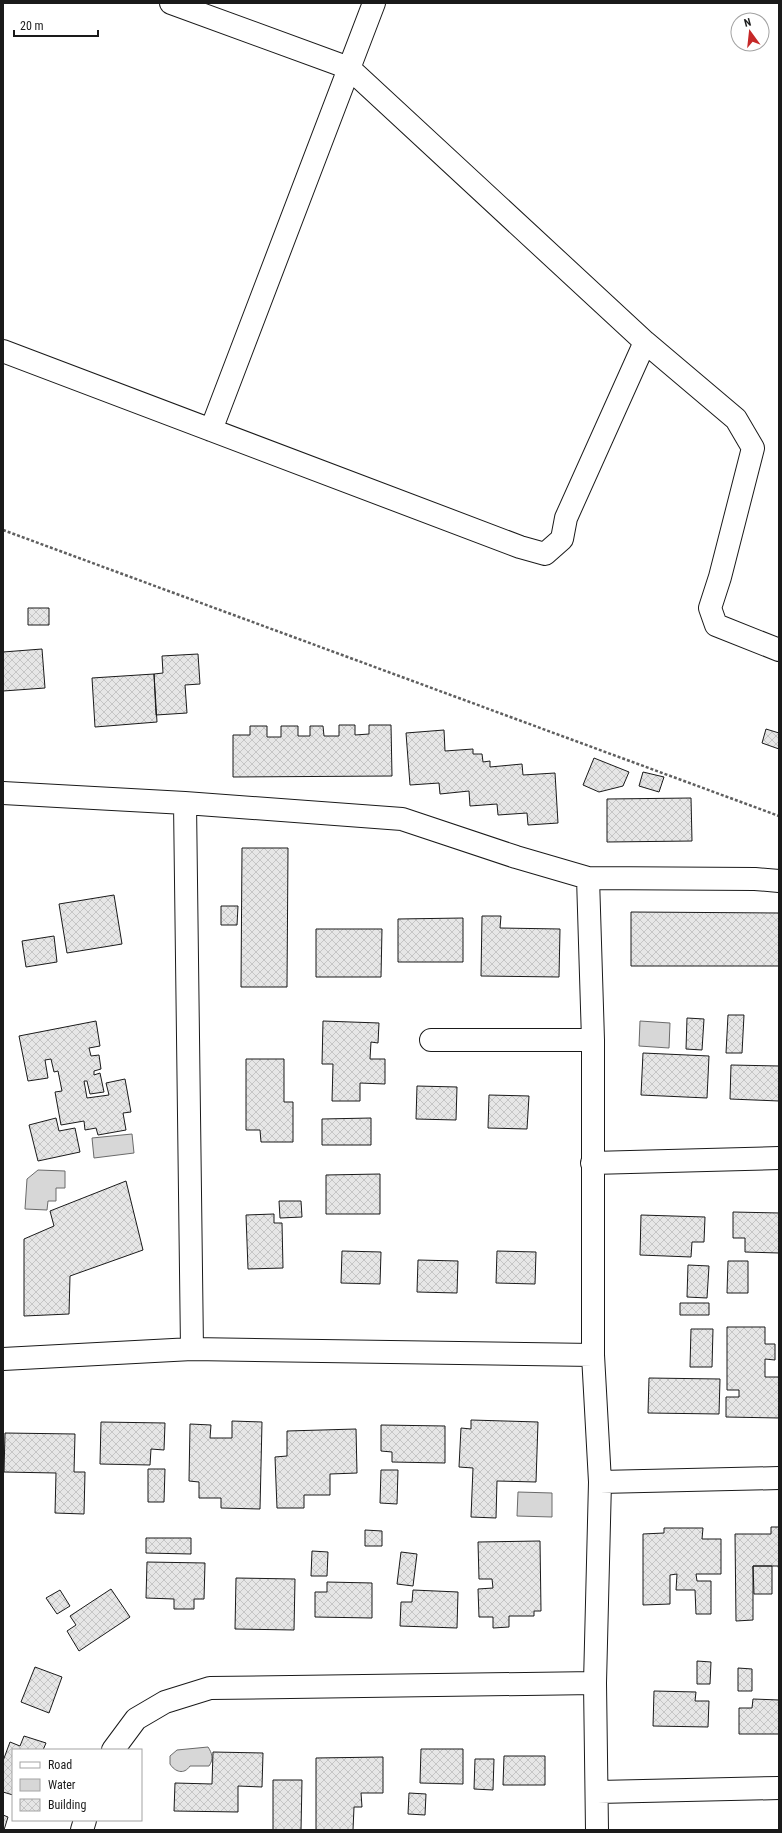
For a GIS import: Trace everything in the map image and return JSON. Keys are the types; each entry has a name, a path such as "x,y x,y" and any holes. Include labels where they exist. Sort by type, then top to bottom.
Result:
{"street":[{"path":"171,3 349,68 645,342 736,419 752,448 720,577 710,608 716,625 779,650"},
{"path":"211,430 374,3"},
{"path":"3,352 520,547 545,554 562,538 566,518 645,342"},
{"path":"3,793 185,803 402,819 516,857 588,878 754,879 779,881"},
{"path":"185,803 192,1349"},
{"path":"588,878 593,1040 593,1355 600,1482 595,1683 598,1792 597,1830"},
{"path":"431,1040 593,1040"},
{"path":"592,1163 779,1158"},
{"path":"3,1358 192,1349 593,1355"},
{"path":"600,1482 779,1478"},
{"path":"114,1749 136,1719 165,1702 210,1688 595,1683"},
{"path":"598,1792 779,1788"}],"path":[{"path":"3,530 779,816"}],"water":[{"path":"640,1021 670,1023 669,1048 639,1046"},
{"path":"132,1134 134,1153 94,1158 92,1138"},
{"path":"38,1170 65,1171 65,1188 56,1188 56,1201 48,1201 47,1210 25,1209 27,1179"},
{"path":"518,1492 552,1493 552,1517 517,1516"},
{"path":"208,1747 212,1756 212,1761 209,1766 190,1766 185,1771 177,1771 170,1764 170,1756 177,1750"}],"building":[{"path":"28,608 49,608 49,625 28,625"},
{"path":"42,649 45,688 3,691 3,652"},
{"path":"198,654 200,684 185,685 187,713 156,715 154,674 163,673 162,656"},
{"path":"154,674 157,722 95,727 92,678"},
{"path":"339,725 355,725 355,735 369,734 369,725 391,725 392,776 233,777 233,735 250,735 250,726 267,726 267,737 281,737 281,726 298,726 298,736 310,736 310,726 323,726 324,736 339,736"},
{"path":"766,729 779,733 779,749 762,743"},
{"path":"444,730 445,751 473,749 473,754 482,754 483,762 490,761 490,767 522,764 523,775 555,773 558,823 528,825 527,813 498,815 497,804 470,806 469,791 440,794 439,783 410,785 406,733"},
{"path":"594,758 629,772 623,786 599,792 583,785"},
{"path":"643,772 664,777 659,792 639,786"},
{"path":"691,798 692,841 607,842 607,799"},
{"path":"242,848 288,848 287,987 241,987"},
{"path":"114,895 122,944 67,953 59,904"},
{"path":"221,906 238,906 237,925 221,925"},
{"path":"631,912 779,913 779,966 631,966"},
{"path":"482,916 501,916 500,928 560,929 559,977 481,976"},
{"path":"463,918 463,962 398,962 398,919"},
{"path":"316,929 382,929 381,977 316,977"},
{"path":"54,936 57,962 26,967 22,941"},
{"path":"728,1015 744,1015 742,1053 726,1053"},
{"path":"687,1018 704,1019 702,1050 686,1049"},
{"path":"96,1021 100,1046 89,1048 91,1056 99,1055 101,1069 94,1071 94,1075 100,1073 104,1092 90,1094 87,1081 84,1081 87,1098 109,1095 106,1083 125,1079 131,1112 123,1113 126,1130 98,1135 96,1128 85,1130 84,1121 61,1125 55,1092 62,1091 58,1071 54,1072 51,1059 45,1060 48,1078 28,1081 19,1036"},
{"path":"323,1021 379,1023 378,1043 371,1042 370,1059 385,1059 385,1084 360,1083 360,1101 332,1101 333,1064 322,1064"},
{"path":"643,1053 709,1056 707,1098 641,1095"},
{"path":"246,1059 284,1059 284,1102 293,1102 293,1142 261,1142 260,1130 246,1130"},
{"path":"731,1065 779,1066 779,1101 730,1099"},
{"path":"417,1086 457,1087 456,1120 416,1119"},
{"path":"489,1095 529,1096 527,1129 488,1128"},
{"path":"56,1118 59,1131 75,1128 80,1152 38,1161 29,1125"},
{"path":"371,1118 371,1145 322,1145 322,1119"},
{"path":"380,1174 380,1214 326,1214 326,1175"},
{"path":"126,1181 143,1250 70,1276 69,1314 24,1316 24,1239 54,1226 50,1211"},
{"path":"279,1201 301,1201 302,1217 280,1218"},
{"path":"733,1212 779,1213 779,1253 745,1252 745,1238 733,1238"},
{"path":"274,1214 274,1223 282,1223 283,1268 248,1269 246,1215"},
{"path":"641,1215 705,1217 704,1242 692,1242 691,1257 640,1255"},
{"path":"342,1251 381,1252 380,1284 341,1283"},
{"path":"497,1251 536,1252 535,1284 496,1283"},
{"path":"418,1260 458,1261 457,1293 417,1292"},
{"path":"728,1261 748,1261 748,1293 727,1293"},
{"path":"688,1265 709,1266 707,1298 687,1297"},
{"path":"680,1303 709,1303 709,1315 680,1315"},
{"path":"727,1327 765,1327 765,1344 775,1344 775,1360 765,1359 765,1377 779,1377 779,1418 726,1417 726,1397 739,1397 739,1390 727,1390"},
{"path":"691,1329 713,1329 712,1367 690,1367"},
{"path":"649,1378 720,1379 719,1414 648,1413"},
{"path":"471,1420 538,1422 536,1482 497,1481 496,1518 471,1517 473,1468 459,1467 461,1428 471,1429"},
{"path":"232,1421 262,1422 260,1509 221,1508 221,1498 199,1498 199,1482 189,1481 190,1424 211,1425 210,1438 232,1438"},
{"path":"101,1422 165,1423 164,1450 151,1449 150,1465 100,1464"},
{"path":"381,1425 445,1426 445,1463 392,1462 392,1452 381,1451"},
{"path":"356,1429 357,1473 330,1474 330,1495 304,1495 304,1508 277,1508 275,1457 287,1456 287,1431"},
{"path":"5,1433 75,1434 74,1472 85,1472 84,1514 55,1513 56,1473 4,1472"},
{"path":"148,1469 165,1469 164,1502 148,1502"},
{"path":"381,1470 398,1470 397,1504 380,1503"},
{"path":"771,1527 779,1527 779,1570 778,1566 753,1566 753,1620 736,1621 735,1534 771,1534"},
{"path":"664,1528 703,1528 702,1539 721,1539 721,1574 696,1574 697,1581 711,1581 711,1614 696,1614 695,1590 676,1590 677,1574 670,1575 670,1604 643,1605 643,1534 664,1533"},
{"path":"365,1530 382,1531 382,1546 365,1546"},
{"path":"146,1538 191,1538 191,1554 146,1553"},
{"path":"540,1541 541,1611 534,1611 534,1616 509,1616 509,1627 493,1628 493,1617 479,1617 478,1589 493,1588 492,1579 479,1579 478,1542"},
{"path":"312,1551 328,1552 327,1576 311,1576"},
{"path":"401,1552 417,1554 413,1586 397,1584"},
{"path":"147,1562 205,1563 204,1599 194,1599 194,1609 174,1609 174,1599 146,1598"},
{"path":"753,1566 772,1566 772,1594 754,1594"},
{"path":"236,1578 295,1579 294,1630 235,1629"},
{"path":"327,1582 372,1583 372,1618 315,1617 315,1592 327,1592"},
{"path":"111,1589 130,1617 79,1651 67,1631 76,1625 70,1616"},
{"path":"60,1590 70,1606 57,1614 46,1598"},
{"path":"413,1590 458,1592 457,1628 400,1626 401,1602 412,1602"},
{"path":"697,1661 711,1662 710,1684 697,1684"},
{"path":"35,1667 62,1677 49,1713 21,1702"},
{"path":"738,1668 752,1669 752,1691 738,1691"},
{"path":"654,1691 696,1692 695,1701 709,1701 708,1727 653,1726"},
{"path":"753,1699 779,1700 779,1734 739,1734 739,1708 752,1708"},
{"path":"24,1736 46,1743 43,1749 12,1749 12,1795 3,1792 3,1761 10,1742 20,1746"},
{"path":"421,1749 463,1749 463,1784 420,1783"},
{"path":"213,1752 263,1753 262,1787 238,1786 238,1812 174,1811 175,1783 212,1784"},
{"path":"504,1756 545,1756 545,1785 503,1785"},
{"path":"383,1757 383,1793 361,1793 362,1807 354,1807 353,1830 316,1830 316,1758"},
{"path":"475,1759 494,1759 493,1790 474,1789"},
{"path":"273,1780 302,1780 301,1830 273,1830"},
{"path":"409,1793 426,1794 425,1815 408,1814"},
{"path":"3,1815 8,1817 4,1830 3,1830"}]}
